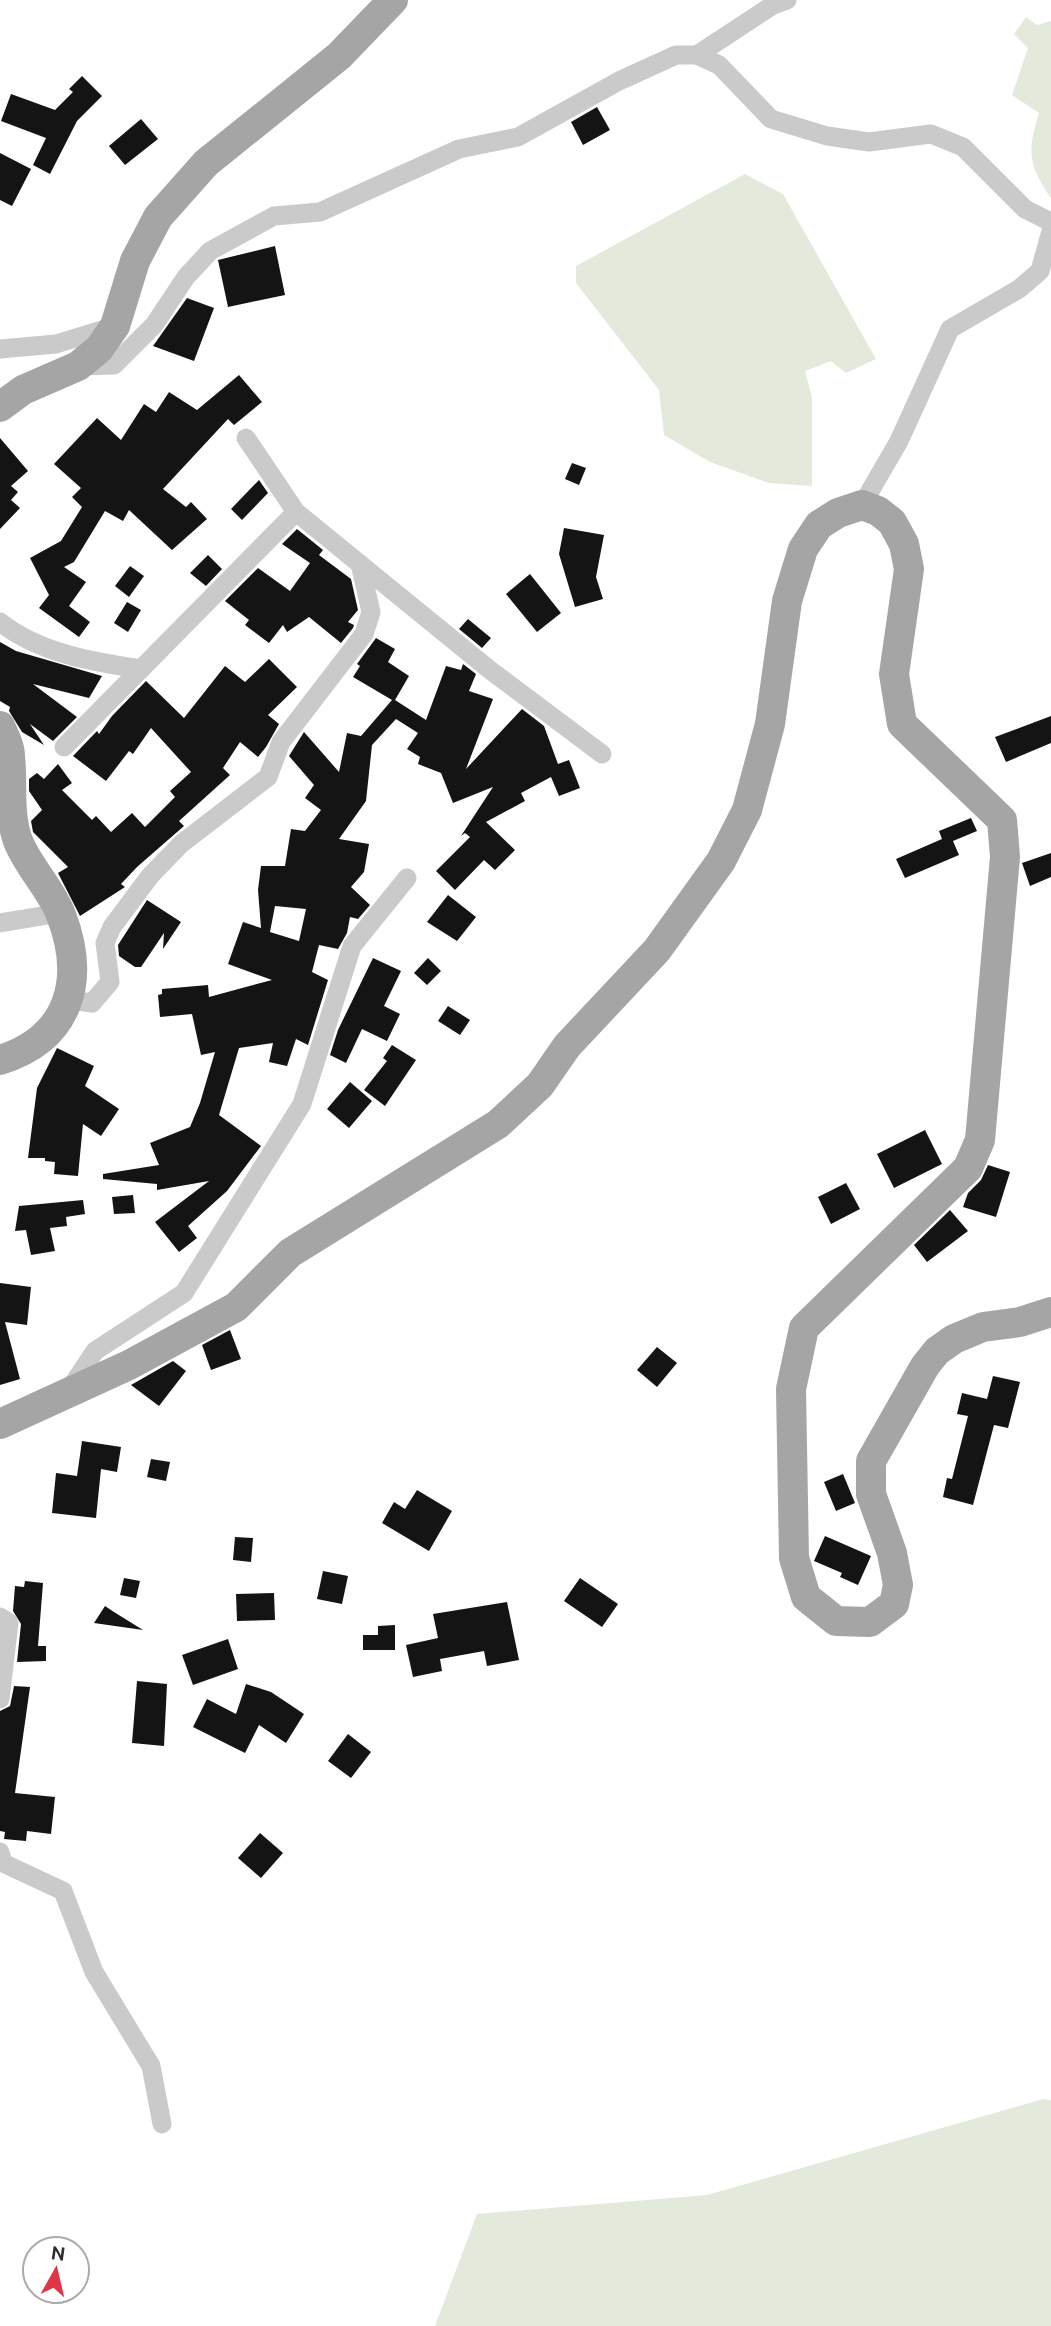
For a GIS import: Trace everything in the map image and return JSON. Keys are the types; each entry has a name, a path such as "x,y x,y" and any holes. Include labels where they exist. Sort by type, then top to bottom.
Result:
{"main road":[{"path":"0,407 23,390 78,366 99,349 115,326 135,261 158,217 206,163 339,56 393,0"},
{"path":"0,1424 129,1365 236,1307 290,1253 498,1124 540,1085 567,1046 657,950 720,862 747,810 770,724 787,601 803,549 819,525 838,513 862,505 878,511 892,522 904,544 909,569 894,674 902,724 1002,820 1005,857 980,1140 968,1168 804,1328 796,1355 790,1389 794,1558 806,1597 836,1621 870,1622 894,1604 898,1586 892,1553 871,1494 871,1461 925,1366 937,1351 954,1339 983,1327 1020,1322 1051,1312"},
{"path":"0,726 10,753 10,800 17,839 60,913 73,960 70,1000 52,1031 15,1056 0,1060"}],"street":[{"path":"697,55 773,5 787,0"},
{"path":"78,366 114,365 154,325 186,277 210,251 274,216 320,212 459,149 518,136 620,81 676,55 697,55 719,65 771,119 827,136 869,142 931,134 963,147 1026,209 1051,222"},
{"path":"862,505 899,441 950,329 1019,289 1040,271 1051,231"},
{"path":"0,349 56,344 115,326"},
{"path":"246,438 296,512 490,670 602,754"},
{"path":"64,747 296,512"},
{"path":"70,1000 92,1003 110,982 104,943 112,926 150,876 181,844 268,777 281,742 364,634 371,612 360,564"},
{"path":"0,622 18,636 90,661 141,669"},
{"path":"66,1393 95,1351 184,1293 302,1104 352,946 407,878"},
{"path":"0,923 60,913"},
{"path":"0,1617 9,1623 0,1699"},
{"path":"0,1852 4,1863 63,1891 94,1972 151,2066 162,2124"}],"green space":[{"path":"1026,17 1037,25 1051,21 1051,198 1038,176 1032,158 1031,148 1039,113 1012,95 1028,48 1014,34"},
{"path":"745,174 783,194 876,359 846,373 831,361 805,371 812,397 812,486 769,483 710,462 664,435 659,390 576,283 576,266"},
{"path":"1043,2099 1051,2100 1051,2326 435,2326 477,2214 707,2195"}],"building":[{"path":"82,76 102,96 77,121 50,174 33,165 46,138 1,121 11,94 55,110 73,92 69,89"},
{"path":"597,107 610,130 583,145 571,122"},
{"path":"141,119 158,139 125,165 109,146"},
{"path":"0,153 31,169 12,206 0,200"},
{"path":"275,246 285,295 228,307 218,260"},
{"path":"187,298 214,308 194,361 153,346"},
{"path":"239,375 262,402 234,425 228,419 163,489 186,507 191,502 207,519 172,550 129,510 123,521 105,511 74,562 64,567 86,582 69,606 90,622 79,637 39,608 49,595 30,558 61,541 82,507 72,497 81,488 54,464 97,418 121,440 144,404 156,412 169,392 197,410"},
{"path":"0,438 28,471 11,486 18,492 11,500 20,508 0,529"},
{"path":"572,463 586,468 579,485 565,479"},
{"path":"259,480 268,493 242,520 231,509"},
{"path":"564,528 604,535 596,577 603,599 575,607 559,554"},
{"path":"297,529 323,550 319,555 351,579 358,610 348,622 354,625 353,628 341,643 309,617 287,632 283,625 269,643 245,625 249,620 225,601 258,568 290,591 310,563 282,544"},
{"path":"208,555 222,569 206,586 190,573"},
{"path":"130,566 144,576 129,597 115,586"},
{"path":"530,574 561,613 537,632 506,594"},
{"path":"127,602 141,610 128,632 114,623"},
{"path":"468,619 491,638 482,648 459,629"},
{"path":"376,638 395,649 388,662 409,676 395,700 426,720 446,666 461,670 463,664 476,674 469,691 493,699 466,769 522,709 544,726 558,764 569,760 580,788 559,796 551,777 521,793 525,801 486,822 515,850 495,870 484,860 455,890 436,871 470,837 465,833 461,836 493,787 453,803 441,773 418,764 420,757 407,749 418,733 396,719 372,745 366,801 339,839 369,844 364,872 351,887 370,905 358,919 350,917 347,933 338,949 319,945 312,972 328,980 308,1045 296,1039 287,1066 269,1062 273,1043 239,1048 219,1115 261,1146 227,1191 188,1226 197,1238 179,1252 155,1222 209,1181 157,1190 157,1184 103,1179 103,1174 159,1165 150,1143 190,1127 200,1103 215,1052 201,1055 192,1014 160,1017 158,995 162,994 162,989 208,985 209,997 272,980 228,964 243,922 261,928 258,890 261,866 285,866 291,829 305,831 321,810 305,798 314,785 289,756 304,732 339,772 347,733 361,736 392,700 353,677 360,666 357,664","holes":["275,906 306,909 299,941 270,932"]},
{"path":"0,642 16,651 102,676 89,698 33,684 77,717 53,741 30,724 44,745 22,732 9,711 10,707 0,701"},
{"path":"269,659 297,687 268,715 279,724 266,747 258,757 240,742 223,768 230,775 179,821 184,826 137,867 121,884 125,887 80,916 58,873 68,867 33,832 31,821 42,810 29,791 29,779 37,773 44,779 58,764 72,783 62,790 92,820 96,816 111,832 132,813 145,827 175,797 170,791 191,772 151,728 133,754 129,751 106,781 73,756 97,731 99,734 112,716 146,681 184,718 225,666 245,682"},
{"path":"1051,716 1051,743 1006,762 995,737"},
{"path":"971,818 977,831 953,841 959,855 905,878 896,859 942,839 939,831"},
{"path":"1051,853 1051,877 1030,886 1022,863"},
{"path":"448,895 476,917 457,941 427,922"},
{"path":"147,900 181,922 163,949 164,933 141,967 135,967 119,956 118,945"},
{"path":"373,958 401,971 384,1006 400,1014 387,1041 362,1029 346,1063 330,1055 338,1030"},
{"path":"428,958 441,971 427,985 414,973"},
{"path":"448,1006 470,1020 460,1035 438,1021"},
{"path":"392,1045 416,1060 385,1106 364,1090 387,1061 383,1058"},
{"path":"57,1048 94,1066 85,1086 119,1109 101,1136 83,1124 78,1176 54,1174 55,1162 45,1161 45,1158 28,1158 37,1088"},
{"path":"350,1082 372,1101 349,1128 327,1109"},
{"path":"925,1130 942,1164 894,1188 877,1154"},
{"path":"988,1165 1010,1172 996,1217 963,1207 968,1193 981,1180"},
{"path":"846,1183 860,1209 831,1224 818,1197"},
{"path":"133,1195 135,1213 114,1214 112,1197"},
{"path":"83,1200 85,1214 66,1217 67,1226 50,1228 55,1251 31,1255 26,1230 15,1231 19,1206"},
{"path":"950,1210 968,1231 927,1262 914,1245"},
{"path":"0,1283 31,1287 27,1325 5,1322 20,1379 0,1385"},
{"path":"230,1330 241,1359 211,1370 202,1345"},
{"path":"657,1347 677,1363 657,1387 637,1370"},
{"path":"173,1361 186,1371 159,1406 131,1385"},
{"path":"993,1376 1020,1382 1008,1428 994,1425 973,1505 943,1497 947,1478 952,1479 968,1416 957,1414 962,1393 987,1399"},
{"path":"82,1441 121,1447 117,1472 101,1469 96,1518 52,1513 56,1473 77,1476"},
{"path":"151,1459 170,1462 166,1481 147,1477"},
{"path":"843,1474 855,1503 836,1511 824,1482"},
{"path":"417,1490 452,1511 429,1551 382,1523 394,1502 405,1509"},
{"path":"825,1536 871,1556 858,1585 840,1577 842,1573 814,1561"},
{"path":"235,1537 253,1538 251,1562 233,1560"},
{"path":"323,1571 348,1576 342,1604 317,1599"},
{"path":"124,1578 140,1581 136,1598 120,1595"},
{"path":"580,1578 618,1604 602,1627 564,1601"},
{"path":"25,1581 43,1583 38,1646 46,1646 46,1661 17,1662 21,1624 13,1611 15,1586 24,1587"},
{"path":"274,1593 275,1620 237,1621 236,1594"},
{"path":"507,1602 519,1660 487,1666 484,1651 440,1659 442,1671 413,1677 406,1645 438,1638 433,1614"},
{"path":"105,1606 114,1612 143,1630 94,1623"},
{"path":"395,1625 395,1650 363,1650 363,1635 378,1635 378,1626"},
{"path":"228,1639 238,1669 193,1685 182,1655"},
{"path":"137,1681 167,1684 164,1746 132,1743"},
{"path":"246,1684 271,1692 304,1714 286,1743 259,1725 245,1753 193,1727 207,1699 236,1714"},
{"path":"14,1686 30,1687 15,1793 55,1797 51,1834 27,1831 26,1841 4,1839 5,1832 0,1831 0,1711 10,1706"},
{"path":"348,1734 371,1752 351,1778 328,1761"},
{"path":"260,1833 283,1853 261,1878 238,1858"}]}
